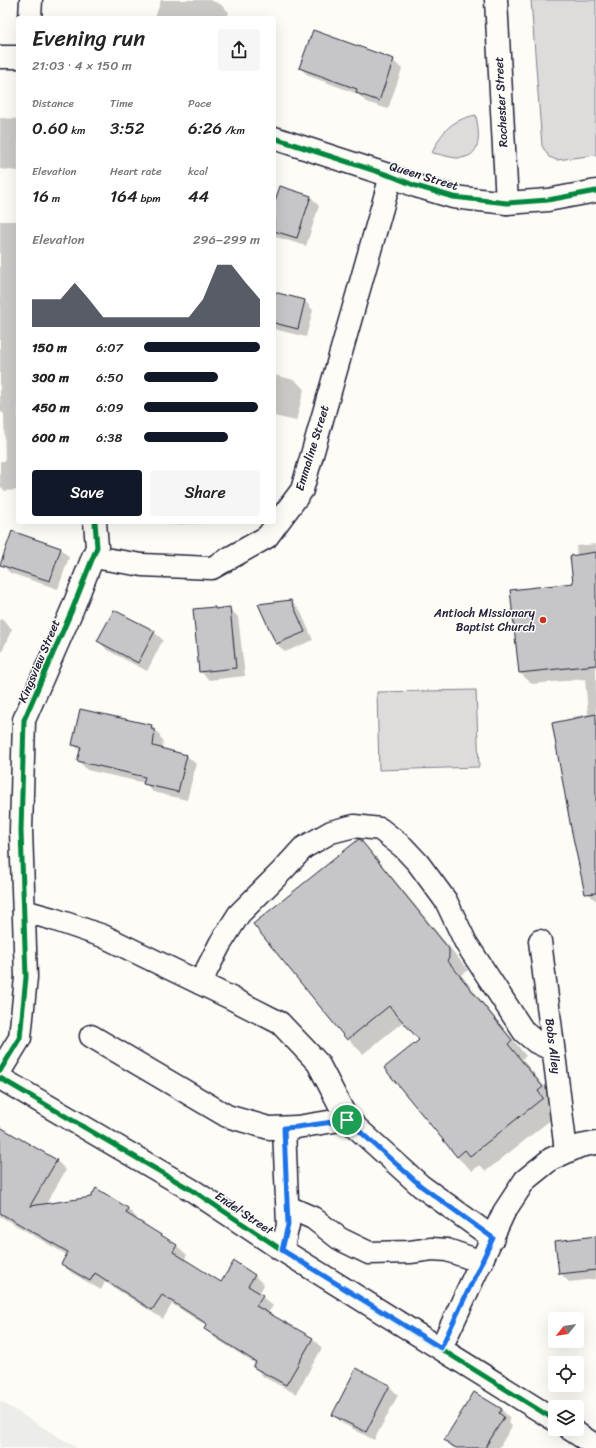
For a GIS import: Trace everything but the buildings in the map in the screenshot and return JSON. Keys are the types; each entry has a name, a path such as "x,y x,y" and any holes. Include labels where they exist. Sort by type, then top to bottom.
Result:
{"street":[{"path":"30,16 31,0"},
{"name":"Rochester Street","path":"496,0 508,203"},
{"path":"0,57 16,57"},
{"name":"Queen Street","path":"276,139 453,197 508,203 548,200 596,191"},
{"name":"Emmaline Street","path":"93,557 142,565 212,568 267,537 302,490 391,176"},
{"name":"Kingsview Street","path":"0,1071 20,1038 26,977 21,831 24,720 72,610 97,548 95,524"},
{"path":"200,983 220,944 239,914 282,872 303,848 331,832 354,826 380,829 403,847 418,862 446,901 466,944 524,1032 536,1042 553,1050"},
{"path":"24,911 53,919 102,936 280,1023 318,1063 347,1120 421,1186 493,1238"},
{"name":"Bobs Alley","path":"540,941 566,1151"},
{"path":"91,1036 227,1116 269,1128 297,1127 347,1120"},
{"name":"Endel Street","path":"0,1078 195,1192 282,1250 548,1416"},
{"path":"282,1250 288,1225 284,1128"},
{"path":"441,1348 504,1212 525,1180 550,1159 580,1146 596,1143"},
{"path":"288,1207 312,1218 340,1239 368,1253 447,1250 482,1262"},
{"path":"581,1436 596,1446"}],"shaded area":[{"path":"531,0 596,0 596,155 557,160 549,157 542,146"},
{"path":"476,115 478,144 471,154 465,157 456,158 432,153 440,138 448,128 460,120"},
{"path":"476,690 479,767 379,770 377,692"},
{"path":"0,1401 77,1448 0,1448"}],"cycle path":[{"path":"276,139 453,197 507,203 548,200 596,191"},
{"path":"0,1071 20,1038 26,977 21,831 24,720 72,610 97,547 95,524"},
{"path":"0,1078 195,1192 282,1250 548,1416"}],"place":[{"name":"Antioch Missionary Baptist Church","path":"543,620"}],"route":[{"path":"347,1120 421,1186 493,1238 441,1348 282,1250 288,1225 284,1128 347,1120"}]}
